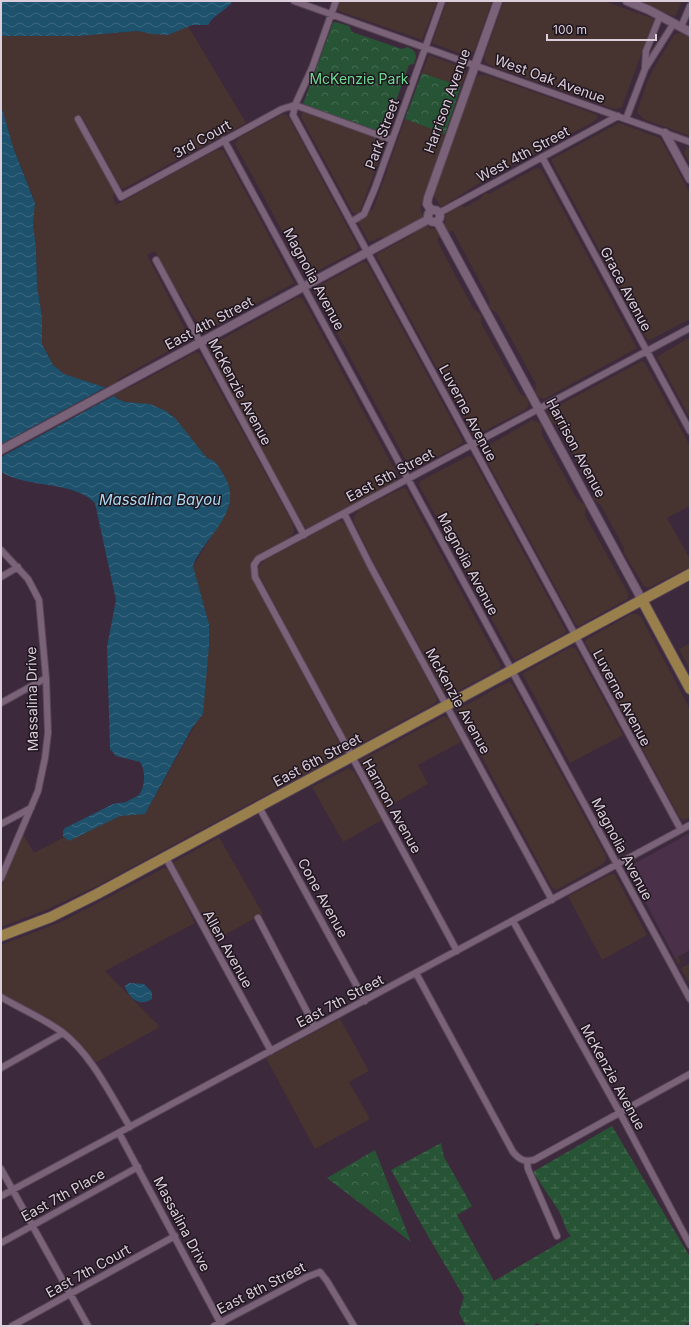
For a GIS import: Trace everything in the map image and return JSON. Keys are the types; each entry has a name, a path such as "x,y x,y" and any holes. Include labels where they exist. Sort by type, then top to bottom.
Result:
{"main road":[{"name":"East 6th Street","path":"1,936 56,914 166,858 690,574"},
{"name":"Harrison Avenue","path":"642,600 690,689"}],"street":[{"name":"West Oak Avenue","path":"294,1 690,142"},
{"path":"336,1 312,68 295,105 392,140"},
{"name":"Park Street","path":"351,222 364,214 442,1"},
{"name":"Harrison Avenue","path":"498,1 427,204 440,217 433,220 539,410 642,600"},
{"path":"627,1 690,32"},
{"path":"626,119 645,69 690,6"},
{"path":"645,69 646,51 660,16"},
{"name":"3rd Court","path":"78,119 121,196 282,109 295,105"},
{"name":"Luverne Avenue","path":"295,105 293,115 681,830"},
{"name":"West 4th Street","path":"435,212 618,116"},
{"path":"665,133 690,179"},
{"name":"Magnolia Avenue","path":"224,140 305,286 690,999"},
{"name":"Grace Avenue","path":"542,157 690,431"},
{"name":"East 4th Street","path":"1,450 367,252 433,220"},
{"name":"McKenzie Avenue","path":"156,260 304,535"},
{"name":"East 5th Street","path":"254,565 258,559 472,446 690,328"},
{"name":"McKenzie Avenue","path":"344,513 370,565 552,900"},
{"name":"Massalina Drive","path":"1,550 31,583 39,600 46,678 47,747 40,784 1,878"},
{"name":"Harmon Avenue","path":"254,565 255,577 457,951"},
{"path":"1,577 18,568"},
{"path":"1,703 46,678"},
{"name":"Cone Avenue","path":"259,807 365,1001"},
{"path":"1,824 31,808"},
{"name":"East 7th Street","path":"1,1196 690,825"},
{"name":"Allen Avenue","path":"166,858 271,1051"},
{"path":"258,918 316,1027"},
{"name":"McKenzie Avenue","path":"513,921 620,1113 690,1245"},
{"path":"416,973 513,1152 519,1159 527,1162 534,1160 690,1074"},
{"path":"1,997 40,1017 63,1033 95,1069 130,1127"},
{"path":"1,1068 63,1033"},
{"name":"Massalina Drive","path":"119,1133 222,1324"},
{"path":"527,1162 528,1169 557,1236"},
{"name":"East 7th Place","path":"1,1243 138,1167"},
{"path":"1,1169 88,1326"},
{"name":"East 7th Court","path":"12,1326 175,1236"},
{"name":"East 8th Street","path":"214,1326 222,1324 307,1277 320,1272 354,1326"}],"shaded area":[{"path":"340,1 437,1 422,40 339,11 337,8"},
{"path":"447,1 492,1 475,49 470,56 466,56 432,43"},
{"path":"504,1 604,1 654,19 622,107 616,109 611,108 487,64 484,57"},
{"path":"639,1 682,1 676,15 673,16"},
{"path":"188,26 246,123 123,189 81,115 75,119 115,192 113,198 116,205 216,150 223,150 294,283 203,333 180,294 177,293 155,251 147,255 190,339 117,380 118,382 107,388 64,374 53,365 42,344 42,317 37,286 36,248 33,224 34,199 13,147 1,105 1,36 79,36 138,31 152,34 172,34 177,30"},
{"path":"680,33 690,38 690,136 643,119 637,112 647,82 654,68 674,35"},
{"path":"429,55 464,68 466,75 461,86 422,73"},
{"path":"479,75 486,75 595,114 598,117 595,121 488,178 441,207 433,194 476,78"},
{"path":"302,112 384,141 385,143 359,214 353,213 301,117"},
{"path":"283,114 288,116 358,247 357,250 308,276 306,275 235,144 239,138"},
{"path":"405,119 445,134 420,208 423,217 386,238 381,237 369,242 358,222 364,218 369,210 373,210"},
{"path":"619,123 660,138 690,193 690,319 650,340 647,339 552,162 552,159"},
{"path":"687,147 690,148 690,165 684,153"},
{"path":"536,168 541,169 637,348 544,399 538,397 535,392 536,384 497,313 489,308 489,299 453,231 447,232 443,224 446,221 445,216 447,213 461,206 465,207 481,198 485,193 489,194"},
{"path":"426,225 431,229 436,228 440,235 437,240 454,273 473,308 481,315 481,323 520,394 526,397 529,405 525,410 475,436 473,435 377,257 377,254 414,234 415,231"},
{"path":"363,262 367,263 463,441 460,445 413,470 410,468 315,292 317,287"},
{"path":"298,297 303,299 398,476 395,482 307,528 303,525 230,391 208,347"},
{"path":"690,337 690,418 657,357"},
{"path":"196,352 199,353 292,522 294,531 291,537 255,558 251,564 250,573 340,745 342,754 99,885 46,910 1,927 1,887 23,834 34,853 125,805 145,814 195,725 209,624 193,567 229,506 228,485 220,468 206,457 171,414 150,404 125,402 112,395 139,383"},
{"path":"642,361 645,363 690,446 690,506 667,518 690,559 690,567 648,588 644,586 624,553 624,548 601,505 593,499 593,491 558,426 551,422 548,416 552,409"},
{"path":"532,420 540,423 542,427 542,435 577,499 586,506 585,515 629,595 627,599 579,626 576,625 481,450"},
{"path":"468,456 472,457 566,631 564,634 516,660 513,658 419,485 420,481"},
{"path":"403,488 406,489 501,666 499,669 452,694 444,691 374,563 354,522 354,517 359,510"},
{"path":"338,521 342,521 347,528 437,698 434,704 353,748 349,744 257,571 265,560"},
{"path":"631,614 637,614 641,617 690,709 690,817 684,820 680,818 585,642 587,639"},
{"path":"690,643 690,670 679,649"},
{"path":"571,647 576,649 623,735 570,763 523,675 525,672"},
{"path":"508,682 512,684 606,856 606,860 603,864 556,890 552,888 457,710"},
{"path":"444,716 448,718 461,742 418,765 428,784 384,809 360,761"},
{"path":"349,768 355,773 382,820 343,842 312,787"},
{"path":"690,833 690,950 675,958 628,869 630,866"},
{"path":"219,837 263,914 213,941 174,862"},
{"path":"164,868 168,870 195,923 105,971 160,1027 93,1064 58,1026 1,993 1,945 63,921"},
{"path":"611,874 615,875 647,935 602,960 568,896"},
{"path":"690,950 678,957 681,962 678,964 675,958"},
{"path":"690,963 690,985 679,966 681,968"},
{"path":"340,1019 369,1071 349,1082 370,1119 315,1149 266,1058"}],"green space":[{"name":"McKenzie Park","path":"335,22 349,26 352,32 402,49 408,47 415,52 416,57 414,64 409,65 387,126 384,130 378,131 303,104 333,23"},
{"name":"McKenzie Park","path":"422,73 461,86 445,134 405,119"},
{"path":"612,1126 690,1257 690,1322 683,1326 542,1326 537,1323 532,1326 466,1326 459,1313 464,1297 391,1170 441,1143 444,1157 472,1206 457,1215 494,1281 571,1236 567,1231 559,1211 533,1172"},
{"path":"375,1150 411,1242 327,1178"}],"water":[{"path":"1,1 233,1 213,18 208,25 192,25 168,35 138,31 79,36 1,36"},
{"name":"Massalina Bayou","path":"1,105 13,147 35,203 33,224 36,248 37,286 42,317 42,344 53,365 64,374 107,388 116,398 125,402 150,404 166,411 176,419 206,457 214,461 226,479 230,491 226,514 193,566 209,624 209,646 203,714 192,728 145,814 120,816 69,841 63,836 63,831 65,828 113,804 126,802 139,795 143,788 144,774 140,762 116,756 110,749 107,647 116,600 95,503 74,491 24,481 1,472"},
{"path":"129,983 144,984 152,992 152,999 139,1002 132,998 125,986"}],"pier":[{"path":"108,386 115,395 1,457 1,444"}]}
